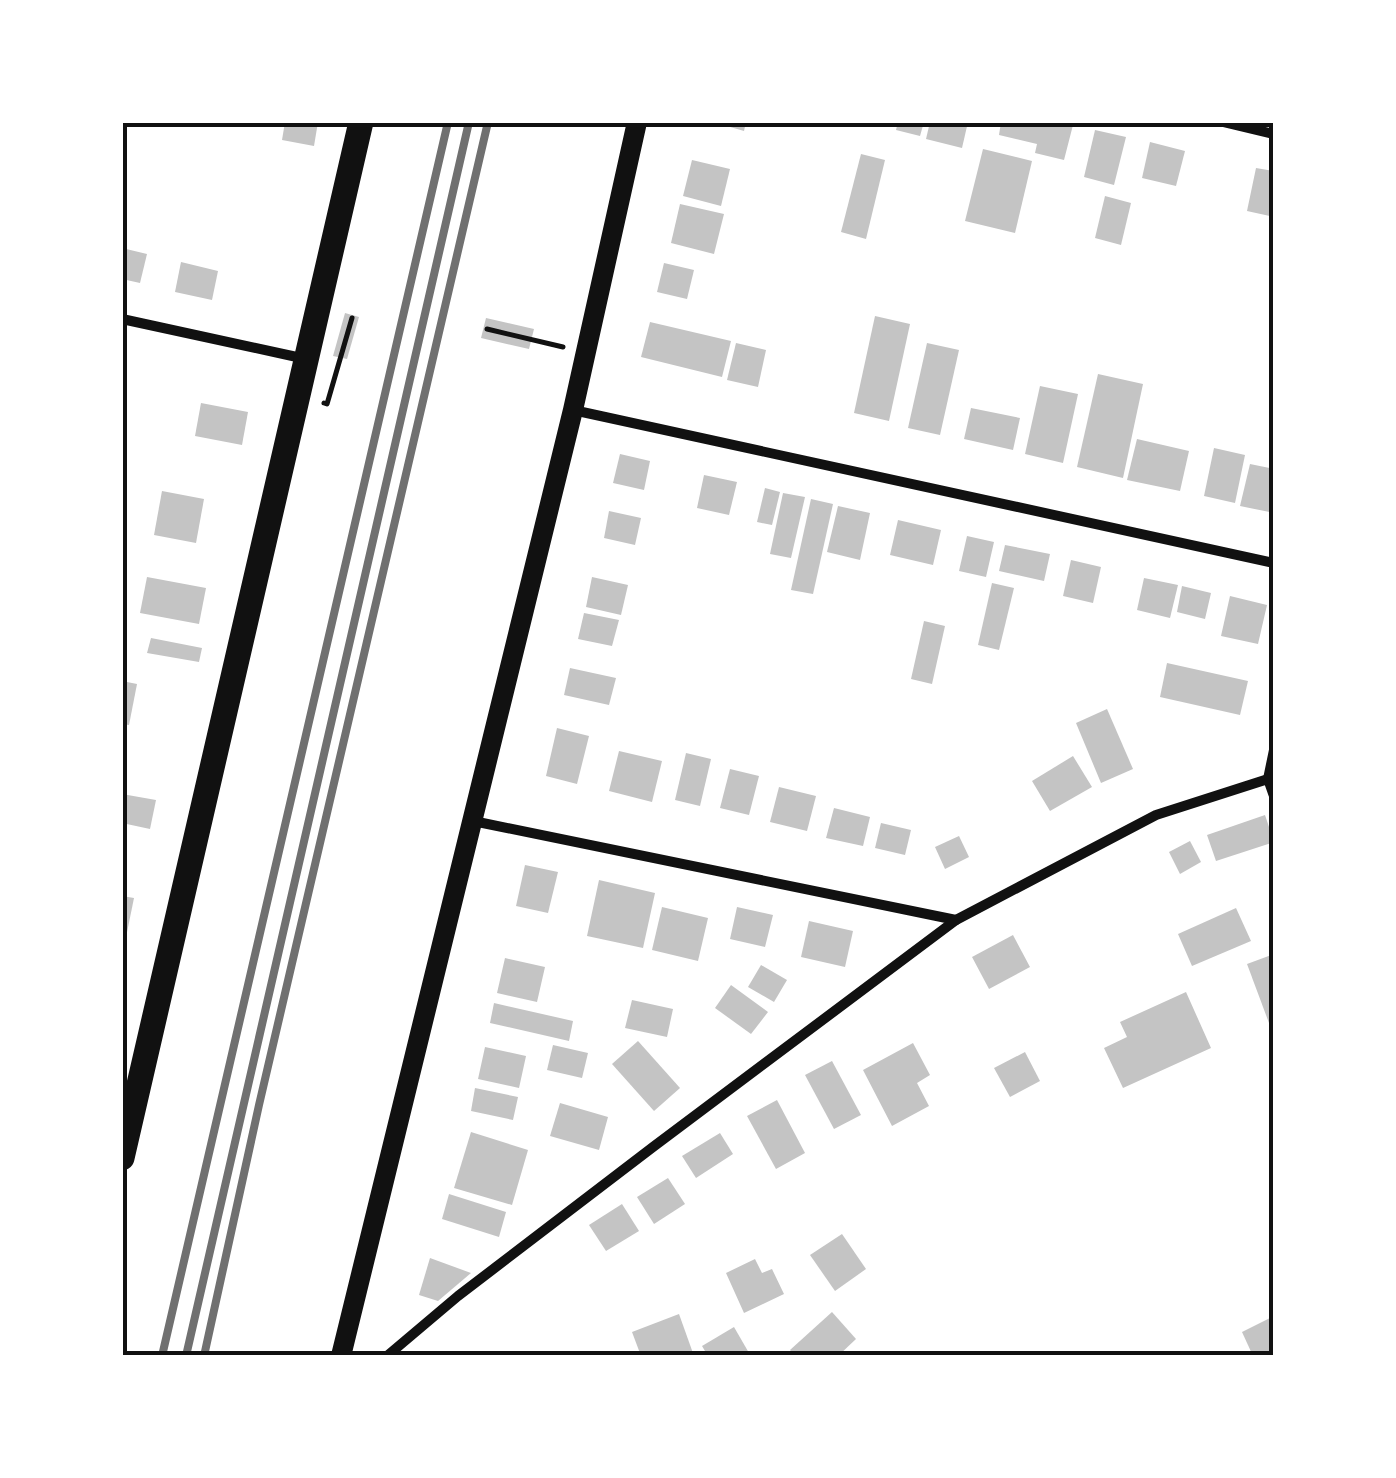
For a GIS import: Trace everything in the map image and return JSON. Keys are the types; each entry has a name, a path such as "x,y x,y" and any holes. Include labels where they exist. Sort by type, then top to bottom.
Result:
{"main road":[{"path":"122,1158 361,122"},
{"path":"340,1356 573,410 637,122"}],"street":[{"path":"1223,122 1274,134"},
{"path":"122,319 306,359"},
{"path":"573,410 1274,564"},
{"path":"1274,750 1268,779 1274,796"},
{"path":"387,1356 458,1296 956,920 1156,815 1268,779"},
{"path":"473,821 956,920"}],"path":[{"path":"343,352 352,318"},
{"path":"487,329 586,352"}],"building":[{"path":"285,122 318,122 314,146 282,140"},
{"path":"713,122 746,122 744,131"},
{"path":"898,122 924,122 920,136 896,130"},
{"path":"930,122 968,122 962,148 926,139"},
{"path":"1001,122 1073,125 1064,160 1035,153 1037,144 999,135"},
{"path":"1095,130 1126,137 1114,185 1084,177"},
{"path":"1150,142 1185,151 1176,186 1142,178"},
{"path":"983,149 1032,161 1015,233 965,221"},
{"path":"861,154 885,160 866,239 841,232"},
{"path":"692,160 730,169 721,206 683,196"},
{"path":"1256,168 1274,171 1274,217 1247,211"},
{"path":"1105,196 1131,203 1121,245 1095,238"},
{"path":"680,204 724,214 714,254 671,243"},
{"path":"122,248 147,254 140,283 122,279"},
{"path":"181,262 218,271 212,300 175,292"},
{"path":"664,263 694,270 687,299 657,292"},
{"path":"345,313 359,317 347,359 333,356"},
{"path":"875,316 910,324 889,421 854,413"},
{"path":"486,318 534,329 529,349 481,338"},
{"path":"650,322 731,341 722,377 641,357"},
{"path":"736,343 766,350 758,387 727,380"},
{"path":"927,343 959,350 940,435 908,428"},
{"path":"1098,374 1143,384 1123,478 1077,467"},
{"path":"1040,386 1078,394 1063,463 1025,454"},
{"path":"201,403 248,412 242,445 195,436"},
{"path":"971,408 1020,418 1013,450 964,439"},
{"path":"1137,439 1189,451 1180,491 1127,480"},
{"path":"1214,448 1245,455 1235,503 1204,496"},
{"path":"620,454 650,461 644,490 613,483"},
{"path":"1250,464 1274,469 1274,513 1240,506"},
{"path":"704,475 737,482 729,515 697,508"},
{"path":"765,488 780,492 772,525 757,522"},
{"path":"162,491 204,499 196,543 154,535"},
{"path":"783,493 805,497 791,558 770,554"},
{"path":"811,499 833,504 813,594 791,590"},
{"path":"838,506 870,513 860,560 827,552"},
{"path":"609,511 641,518 635,545 604,538"},
{"path":"898,520 941,530 933,565 890,555"},
{"path":"967,536 994,542 986,577 959,571"},
{"path":"1005,545 1050,554 1044,581 999,571"},
{"path":"1071,560 1101,567 1093,603 1063,596"},
{"path":"147,577 206,588 199,624 140,613"},
{"path":"592,577 628,585 621,615 586,607"},
{"path":"1144,578 1178,585 1170,618 1137,610"},
{"path":"992,583 1014,588 999,650 978,645"},
{"path":"1182,586 1211,593 1205,619 1177,612"},
{"path":"1230,596 1267,605 1258,644 1221,636"},
{"path":"584,613 619,620 612,646 578,639"},
{"path":"924,621 945,626 932,684 911,679"},
{"path":"151,638 202,648 199,662 147,653"},
{"path":"1167,663 1248,681 1240,715 1160,697"},
{"path":"570,668 616,678 609,705 564,695"},
{"path":"122,681 137,684 129,725 122,724"},
{"path":"1107,709 1133,769 1101,783 1076,723"},
{"path":"557,728 589,736 577,784 546,776"},
{"path":"619,751 662,761 652,802 609,791"},
{"path":"686,753 711,759 700,806 675,800"},
{"path":"1073,756 1092,787 1050,811 1032,781"},
{"path":"730,769 759,776 749,815 720,808"},
{"path":"779,787 816,796 807,831 770,822"},
{"path":"122,794 156,800 150,829 122,823"},
{"path":"834,808 870,817 863,846 826,838"},
{"path":"1265,815 1274,842 1216,861 1207,835"},
{"path":"881,823 911,830 905,855 875,848"},
{"path":"959,836 969,857 945,869 935,847"},
{"path":"1190,841 1201,862 1180,874 1169,852"},
{"path":"525,865 558,872 548,913 516,906"},
{"path":"599,880 655,893 643,948 587,936"},
{"path":"122,896 134,898 124,947 122,947"},
{"path":"662,907 708,918 698,961 652,950"},
{"path":"737,907 773,915 765,947 730,939"},
{"path":"1236,908 1251,941 1192,966 1178,934"},
{"path":"809,921 853,931 845,967 801,957"},
{"path":"1013,935 1030,967 989,989 972,957"},
{"path":"1274,954 1274,1021 1269,1023 1247,964"},
{"path":"505,958 545,967 537,1002 497,993"},
{"path":"761,965 787,980 774,1002 748,987"},
{"path":"731,985 768,1012 751,1034 715,1008"},
{"path":"1186,992 1211,1048 1123,1088 1104,1048 1127,1037 1120,1022"},
{"path":"632,1000 673,1009 667,1037 625,1028"},
{"path":"494,1003 573,1021 569,1041 490,1023"},
{"path":"638,1041 680,1088 654,1111 612,1064"},
{"path":"913,1043 930,1075 917,1083 929,1106 892,1126 863,1070"},
{"path":"553,1045 588,1053 582,1078 547,1070"},
{"path":"485,1047 526,1056 519,1088 478,1079"},
{"path":"1025,1052 1040,1081 1010,1097 994,1068"},
{"path":"832,1061 861,1115 834,1129 805,1075"},
{"path":"475,1088 518,1097 513,1120 471,1111"},
{"path":"777,1100 805,1153 776,1169 747,1116"},
{"path":"560,1103 608,1117 599,1150 550,1136"},
{"path":"471,1132 528,1150 512,1205 454,1188"},
{"path":"720,1133 733,1154 696,1178 682,1156"},
{"path":"668,1178 685,1204 654,1224 637,1197"},
{"path":"449,1194 506,1212 499,1237 442,1219"},
{"path":"622,1204 639,1231 606,1251 589,1225"},
{"path":"842,1234 866,1269 835,1291 810,1255"},
{"path":"430,1258 471,1273 438,1301 419,1295"},
{"path":"755,1259 762,1273 772,1269 784,1294 744,1313 726,1273"},
{"path":"832,1312 856,1339 838,1356 795,1356 790,1350"},
{"path":"679,1314 694,1356 641,1356 632,1332"},
{"path":"1270,1318 1274,1325 1274,1356 1253,1356 1242,1332"},
{"path":"734,1327 749,1353 708,1356 702,1346"}],"railway":[{"path":"162,1356 448,122"},
{"path":"186,1356 469,122"},
{"path":"204,1356 488,122"}]}
